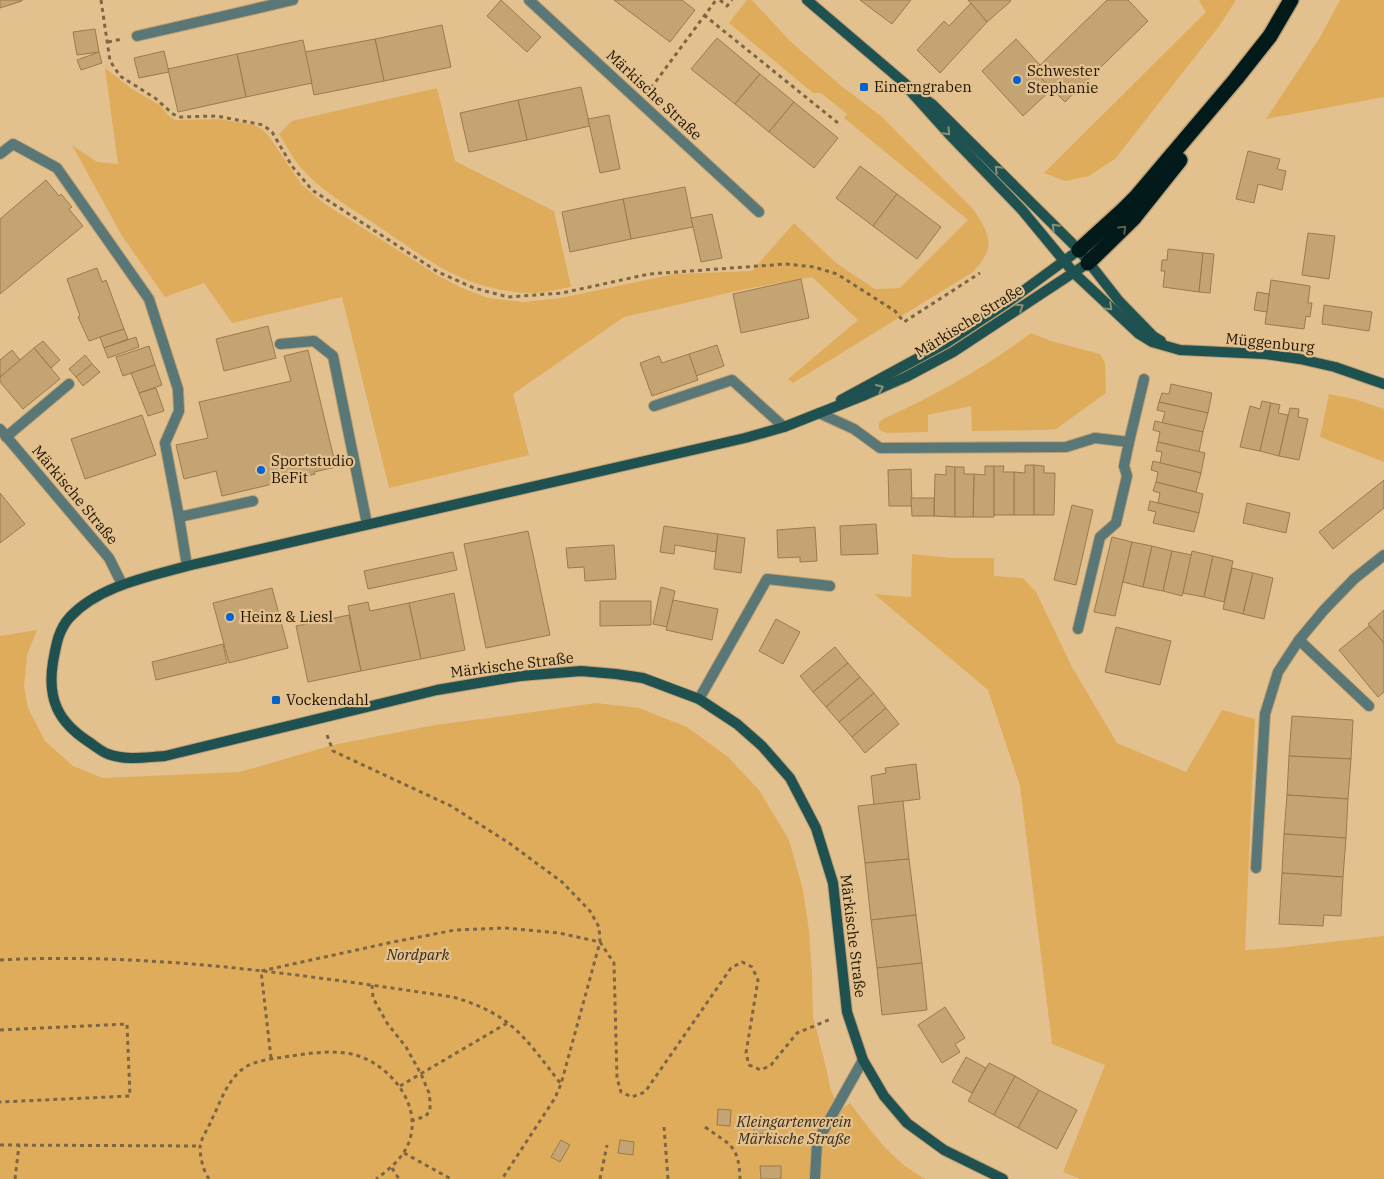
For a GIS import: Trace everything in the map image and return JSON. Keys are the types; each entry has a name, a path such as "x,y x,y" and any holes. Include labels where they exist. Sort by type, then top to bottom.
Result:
{"highway":[{"path":"1079,250 1123,210 1236,79 1270,36 1291,0"},
{"path":"1088,263 1133,219 1213,119 1236,79"}],"main road":[{"path":"806,0 903,83 932,104 1079,250 1088,263"},
{"path":"903,83 1022,210 1064,260"},
{"name":"Märkische Straße","path":"819,413 861,388 946,343 1008,302 1079,250"},
{"name":"Müggenburg","path":"1064,260 1074,273 1139,334 1152,342 1180,350 1265,354 1300,358 1335,367 1384,384"},
{"name":"Märkische Straße","path":"1003,1179 944,1150 907,1123 884,1096 863,1060 847,1012 833,883 816,828 790,778 762,746 737,724 699,699 642,678 616,674 581,671 520,676 437,690 165,756 131,758 108,754 66,725 51,694 50,678 56,640 69,618 78,608 122,584 187,566 736,440 784,427 906,377 953,352 1088,263"},
{"name":"Müggenburg","path":"1088,263 1153,336 1180,350"}],"street":[{"path":"137,36 293,0"},
{"name":"Märkische Straße","path":"529,0 759,212"},
{"path":"0,154 13,144 57,168 149,299 178,389 179,411 165,443 187,566"},
{"path":"280,344 314,341 333,356 367,524"},
{"path":"1078,629 1100,537 1116,523 1128,476 1124,466 1144,379"},
{"path":"654,406 732,380 784,427"},
{"path":"3,433 69,384"},
{"path":"819,413 854,429 880,448 1066,447 1096,438 1129,442"},
{"name":"Märkische Straße","path":"3,433 109,558 122,584"},
{"path":"179,517 253,501"},
{"path":"1256,868 1265,714 1278,672 1299,640 1324,610 1354,579 1384,555"},
{"path":"699,699 767,579 830,586"},
{"path":"1299,640 1369,706"},
{"path":"815,1179 817,1142 863,1060"}],"path":[{"path":"101,0 110,61 120,76 155,98 179,117 217,116 263,124 272,132 292,166 312,190 438,272 474,288 508,298 562,293 649,274 786,264 814,267 837,274 895,311 904,322 980,272"},
{"path":"640,103 716,0"},
{"path":"720,0 727,6 732,0"},
{"path":"704,15 838,123"},
{"path":"320,718 332,751 451,806 510,843 562,882 590,911 599,927 600,942 561,1084 555,1098 502,1179"},
{"path":"261,971 455,930 505,928 559,933 600,942 614,963 617,1078 621,1092 632,1096 645,1092 731,968 742,962 752,967 758,980 746,1053 750,1065 761,1070 771,1065 798,1033 847,1012"},
{"path":"0,960 154,960 261,971 453,996 494,1012 508,1022 522,1034 561,1084"},
{"path":"261,971 271,1058"},
{"path":"372,986 373,998 387,1023 406,1047 429,1093 430,1110 426,1116 411,1121"},
{"path":"400,1086 508,1022"},
{"path":"0,1030 127,1024 130,1096 0,1102"},
{"path":"209,1179 205,1173 200,1146 229,1082 244,1067 271,1058 320,1052 352,1054 376,1063 400,1086 408,1102 411,1136 404,1153 392,1168 376,1179"},
{"path":"664,1127 668,1179"},
{"path":"705,1127 732,1147 739,1160 740,1179"},
{"path":"0,1145 200,1146"},
{"path":"15,1179 19,1145"},
{"path":"600,1179 607,1145"},
{"path":"404,1153 450,1179"},
{"path":"392,1168 399,1179"}],"green space":[{"path":"747,0 752,0 790,41 840,85 881,116 973,209 986,231 989,244 988,250 981,262 973,272 793,383 788,379 858,320 812,277 746,289 624,317 513,394 529,455 389,488 342,297 232,323 204,283 165,297 122,236 72,145 97,162 118,164 105,68 132,89 161,106 175,120 220,119 254,125 262,129 302,185 325,204 437,275 462,288 488,298 523,302 561,298 674,274 752,271 794,223 836,263 875,289 900,288 968,220 844,118 847,114 821,93 813,93 729,23"},
{"path":"1200,0 1236,0 1220,25 1115,159 1089,176 1065,181 1044,173 1206,12"},
{"path":"1340,0 1384,0 1384,97 1266,119 1319,39"},
{"path":"437,88 455,161 554,211 571,287 538,293 508,291 466,280 448,271 413,250 319,185 299,165 279,134 292,121"},
{"path":"1031,333 1051,341 1100,354 1105,363 1106,393 1056,429 972,431 971,406 928,415 928,432 887,433 879,430 879,423 883,419 959,380 996,358"},
{"path":"1329,394 1354,399 1384,409 1384,462 1320,437"},
{"path":"912,554 952,558 994,558 994,576 1023,578 1036,592 1072,667 1117,743 1186,772 1222,710 1255,719 1245,950 1384,936 1384,1179 1080,1179 1063,1172 1105,1065 1052,1044 1020,786 988,690 874,594 911,597"},
{"name":"Nordpark","path":"37,630 27,655 24,687 28,708 45,741 73,766 103,778 240,772 333,745 435,725 596,703 639,708 687,727 728,757 759,790 789,840 803,890 809,931 813,1017 830,1087 839,1111 850,1103 893,1156 926,1179 0,1179 0,636"}],"building":[{"path":"0,0 22,0 22,1 0,8"},
{"path":"501,0 541,37 527,52 487,16"},
{"path":"614,0 682,0 695,10 670,42"},
{"path":"860,0 911,0 892,24"},
{"path":"968,0 1010,0 1011,1 987,22"},
{"path":"1107,0 1128,0 1148,21 1065,102 1034,71"},
{"path":"971,3 987,22 940,73 917,50 944,21 949,26"},
{"path":"442,25 451,67 384,81 375,39"},
{"path":"95,29 99,52 77,55 73,32"},
{"path":"717,38 760,74 735,104 691,69"},
{"path":"375,39 384,81 314,95 305,52"},
{"name":"Schwester Stephanie","path":"1016,39 1040,65 1034,71 1052,89 1023,116 982,71"},
{"path":"303,40 312,83 246,97 237,54"},
{"path":"164,51 169,72 139,78 134,58"},
{"path":"99,52 102,63 81,70 77,60"},
{"path":"237,54 246,97 178,112 168,69"},
{"path":"760,74 794,102 769,132 735,104"},
{"path":"581,87 590,126 527,140 518,100"},
{"path":"518,100 527,140 469,152 460,113"},
{"path":"794,102 838,138 814,168 769,132"},
{"path":"609,115 620,169 600,173 588,119"},
{"path":"1248,151 1280,159 1277,169 1286,171 1282,190 1258,184 1254,203 1236,199"},
{"path":"860,166 897,194 873,226 836,198"},
{"path":"46,180 59,196 61,194 72,207 69,209 83,226 0,294 0,219"},
{"path":"685,187 693,227 631,239 623,199"},
{"path":"897,194 941,227 917,259 873,226"},
{"path":"623,199 631,239 570,252 562,212"},
{"path":"712,214 722,258 701,262 691,218"},
{"path":"1308,233 1335,236 1329,279 1302,275"},
{"path":"1168,249 1203,253 1199,292 1163,287 1165,271 1161,271 1162,260 1167,260"},
{"path":"1203,253 1214,254 1210,293 1199,292"},
{"path":"97,268 102,282 106,280 124,329 89,341 78,317 80,316 67,279"},
{"path":"801,279 809,318 741,333 733,294"},
{"path":"1271,280 1310,286 1308,303 1312,303 1310,317 1306,316 1304,329 1265,324"},
{"path":"1257,292 1269,294 1267,312 1254,310"},
{"path":"1324,305 1372,312 1369,331 1322,324"},
{"path":"268,326 276,358 224,371 216,339"},
{"path":"124,329 128,339 104,348 100,337"},
{"path":"136,337 139,347 108,358 104,348"},
{"path":"43,341 60,360 51,368 34,348"},
{"path":"717,345 724,366 696,376 689,354"},
{"path":"149,346 155,365 123,376 116,357"},
{"path":"34,348 60,379 23,409 0,382 0,377"},
{"path":"12,350 20,360 0,377 0,360"},
{"path":"308,350 336,467 314,472 315,474 222,496 216,471 184,479 176,445 208,438 199,402 291,381 284,356"},
{"path":"689,354 698,380 652,396 640,363 659,356 662,363"},
{"path":"85,355 92,364 76,377 69,369"},
{"path":"92,364 100,372 83,386 76,377"},
{"path":"155,365 162,385 139,393 131,373"},
{"path":"1171,384 1212,393 1208,413 1159,402 1162,393 1169,394"},
{"path":"156,388 164,411 148,416 139,393"},
{"path":"1262,401 1271,403 1260,451 1240,447 1250,406 1260,409"},
{"path":"1159,402 1208,413 1203,432 1162,423 1165,412 1157,410"},
{"path":"1271,403 1280,405 1278,413 1288,415 1279,456 1260,451"},
{"path":"1290,408 1299,409 1298,417 1308,419 1299,460 1279,456"},
{"path":"142,415 156,455 85,479 71,439"},
{"path":"1155,421 1203,432 1199,452 1158,442 1160,432 1153,430"},
{"path":"1158,442 1205,453 1201,473 1160,463 1162,452 1156,451"},
{"path":"1153,461 1201,473 1196,492 1156,482 1158,472 1151,470"},
{"path":"1025,465 1034,465 1034,515 1014,515 1014,472 1025,473"},
{"path":"1034,465 1044,466 1044,473 1055,473 1054,515 1034,515"},
{"path":"946,466 955,467 955,517 934,516 935,474 946,475"},
{"path":"985,466 994,466 994,517 973,517 974,474 985,475"},
{"path":"994,466 1004,466 1003,472 1014,472 1014,515 994,515"},
{"path":"955,467 964,467 964,474 974,474 973,517 955,517"},
{"path":"911,469 912,506 889,506 888,470"},
{"path":"1384,480 1384,508 1333,549 1319,532"},
{"path":"1156,482 1203,494 1199,513 1158,503 1160,493 1153,491"},
{"path":"0,493 25,524 0,543"},
{"path":"911,498 934,498 934,516 912,516"},
{"path":"1150,501 1199,513 1194,532 1153,523 1156,512 1148,510"},
{"path":"1247,503 1290,513 1286,533 1243,523"},
{"path":"1072,505 1093,510 1076,585 1054,580"},
{"path":"876,524 878,554 841,555 840,526"},
{"path":"664,526 718,534 716,552 675,545 674,554 660,552"},
{"path":"815,527 817,561 800,562 800,557 778,558 777,530"},
{"path":"528,531 550,635 486,648 464,544"},
{"path":"718,534 745,538 741,573 714,569"},
{"path":"1112,537 1132,542 1115,616 1094,612"},
{"path":"1132,542 1152,546 1143,587 1123,582"},
{"path":"614,545 616,579 585,581 584,567 568,568 566,548"},
{"path":"1152,546 1172,551 1163,591 1143,587"},
{"path":"1172,551 1192,555 1182,596 1163,591"},
{"path":"1192,551 1213,556 1204,597 1183,593"},
{"path":"453,552 457,570 368,589 364,571"},
{"path":"1213,556 1233,561 1224,602 1204,597"},
{"path":"1232,568 1253,573 1243,614 1223,609"},
{"path":"1253,573 1273,578 1264,619 1243,614"},
{"path":"661,587 675,591 667,627 653,624"},
{"path":"272,588 288,648 229,663 213,603"},
{"path":"454,593 465,650 421,659 409,603"},
{"path":"673,600 718,609 712,640 666,630"},
{"path":"600,601 651,601 651,625 600,626"},
{"path":"368,602 370,611 409,603 421,659 361,671 348,606"},
{"path":"1384,610 1384,643 1368,624"},
{"path":"349,615 361,671 308,682 296,626"},
{"path":"776,619 800,632 783,664 759,651"},
{"path":"1369,626 1384,643 1384,692 1378,697 1339,650"},
{"path":"1116,627 1171,641 1160,685 1105,672"},
{"path":"223,644 227,663 156,680 152,662"},
{"path":"835,647 848,663 813,692 800,676"},
{"path":"848,663 860,677 826,707 813,692"},
{"path":"860,677 874,693 839,722 826,707"},
{"path":"874,693 886,708 852,737 839,722"},
{"path":"886,708 899,724 865,753 852,737"},
{"path":"1292,716 1353,720 1351,759 1289,756"},
{"path":"1289,756 1351,759 1348,799 1287,795"},
{"path":"916,764 920,799 874,805 871,776 886,773 885,768"},
{"path":"1287,795 1348,799 1346,838 1284,834"},
{"path":"903,801 909,859 865,863 858,806"},
{"path":"1284,834 1346,838 1343,877 1282,873"},
{"path":"909,859 916,915 871,920 865,863"},
{"path":"1282,873 1343,877 1341,916 1324,915 1323,926 1279,924"},
{"path":"916,915 922,963 877,968 871,920"},
{"path":"922,963 927,1010 882,1015 877,968"},
{"path":"945,1007 965,1038 955,1044 960,1052 942,1063 918,1025"},
{"path":"966,1057 986,1068 972,1093 952,1082"},
{"path":"989,1063 1015,1076 994,1115 968,1101"},
{"path":"1015,1076 1039,1090 1018,1128 994,1115"},
{"path":"1039,1090 1077,1110 1057,1149 1018,1128"},
{"path":"718,1109 731,1110 730,1126 717,1125"},
{"path":"754,1119 771,1119 771,1134 754,1133"},
{"path":"561,1140 570,1145 560,1162 551,1157"},
{"path":"620,1140 634,1142 633,1155 618,1153"},
{"path":"760,1166 781,1166 781,1179 761,1179"}],"place":[{"name":"Schwester Stephanie","path":"1017,80"},
{"name":"Einerngraben","path":"864,87"},
{"name":"Sportstudio BeFit","path":"261,470"},
{"name":"Heinz & Liesl","path":"230,617"},
{"name":"Vockendahl","path":"276,700"}],"park label":[{"name":"Kleingartenverein Märkische Straße","path":"794,1130"}]}
